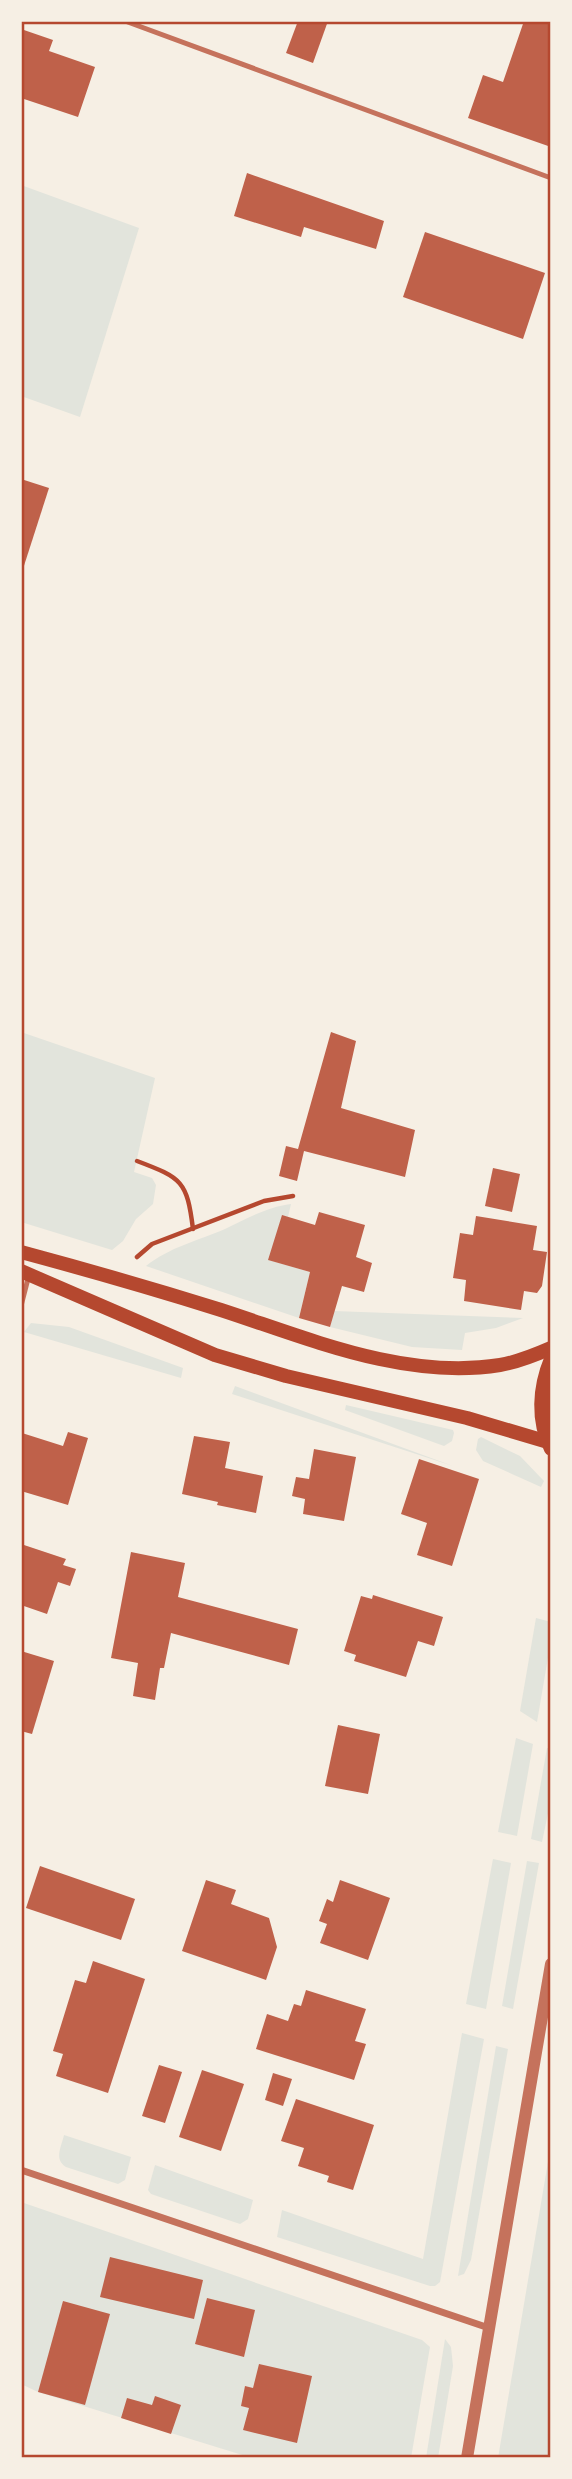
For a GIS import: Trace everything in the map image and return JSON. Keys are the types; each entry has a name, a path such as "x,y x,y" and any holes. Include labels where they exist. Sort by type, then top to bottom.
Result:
{"main road":[{"path":"21,1252 128,1281 378,1359 442,1367 501,1365 551,1348"},
{"path":"25,1273 215,1354 285,1376 467,1419 549,1445"},
{"path":"549,1445 540,1409 544,1377 551,1359"}],"street":[{"path":"467,2458 551,1964"},
{"path":"21,2170 489,2328"}],"lane":[{"path":"125,21 551,178"},
{"path":"21,1306 25,1273"}],"path":[{"path":"137,1161 163,1171 182,1185 189,1200 192,1229"},
{"path":"128,1281 137,1257 152,1244 264,1201 293,1196"}],"shaded area":[{"path":"21,185 139,228 80,417 21,396"},
{"path":"21,1032 155,1078 134,1172 152,1178 156,1185 153,1204 136,1219 123,1241 112,1250 21,1222"},
{"path":"291,1204 288,1217 282,1216 269,1260 310,1272 299,1318 146,1266 165,1254 249,1217"},
{"path":"334,1311 523,1318 496,1328 465,1333 462,1350 412,1347 330,1327"},
{"path":"31,1323 69,1327 183,1368 181,1378 24,1332"},
{"path":"235,1386 453,1466 232,1394"},
{"path":"346,1405 453,1430 452,1441 444,1446 345,1410"},
{"path":"481,1437 520,1456 544,1481 541,1487 483,1461 476,1450"},
{"path":"536,1618 551,1622 551,1640 537,1722 520,1711"},
{"path":"516,1738 533,1744 517,1836 498,1832"},
{"path":"547,1748 551,1749 551,1799 542,1842 531,1839"},
{"path":"493,1859 511,1863 486,2009 466,2004"},
{"path":"527,1861 539,1863 513,2009 502,2006"},
{"path":"462,2033 484,2039 440,2282 430,2286 277,2237 282,2210 423,2259"},
{"path":"496,2046 508,2049 471,2260 464,2274 458,2276"},
{"path":"64,2135 131,2157 125,2180 118,2184 66,2167 59,2157"},
{"path":"551,2144 551,2458 498,2458"},
{"path":"155,2165 253,2200 248,2219 240,2224 151,2194 148,2190"},
{"path":"21,2202 422,2340 430,2347 411,2458 252,2458 38,2392 21,2384"},
{"path":"445,2339 451,2347 453,2366 438,2458 426,2458"}],"building":[{"path":"298,21 328,21 313,63 286,53"},
{"path":"524,21 551,21 551,147 468,118 483,75 503,82"},
{"path":"21,29 53,40 49,51 95,67 78,117 21,98"},
{"path":"247,173 384,221 376,249 304,227 301,237 234,216"},
{"path":"425,232 545,273 523,339 403,297"},
{"path":"21,479 49,488 22,572 21,571"},
{"path":"331,1032 356,1041 341,1108 415,1130 405,1177 304,1151 297,1181 279,1176 286,1146 298,1149"},
{"path":"493,1168 520,1174 512,1212 485,1206"},
{"path":"319,1212 365,1225 356,1257 372,1263 364,1292 342,1286 330,1327 299,1318 310,1272 268,1260 282,1215 315,1225"},
{"path":"476,1216 537,1226 533,1250 547,1252 542,1286 537,1293 524,1291 521,1310 464,1301 466,1280 453,1278 460,1233 473,1235"},
{"path":"68,1432 88,1438 68,1505 21,1491 22,1433 63,1446"},
{"path":"194,1436 230,1442 225,1468 263,1476 256,1513 182,1494"},
{"path":"314,1449 356,1457 344,1521 303,1514 305,1499 292,1496 296,1477 309,1479"},
{"path":"419,1459 479,1479 452,1566 417,1555 427,1523 401,1514"},
{"path":"21,1544 66,1559 63,1565 76,1569 70,1586 58,1582 47,1614 21,1605"},
{"path":"131,1552 185,1563 178,1597 298,1629 289,1665 171,1633 164,1668 160,1668 155,1700 133,1696 138,1663 111,1658"},
{"path":"373,1595 443,1617 434,1646 418,1641 406,1677 354,1661 356,1655 344,1651 361,1596 372,1599"},
{"path":"21,1651 54,1661 32,1734 21,1731"},
{"path":"338,1725 380,1734 368,1794 325,1786"},
{"path":"40,1866 135,1899 121,1940 26,1908"},
{"path":"206,1880 236,1890 231,1904 269,1918 277,1947 266,1980 182,1951"},
{"path":"340,1880 390,1898 368,1960 320,1943 327,1924 319,1921 327,1899 333,1902"},
{"path":"93,1961 145,1979 108,2093 56,2076 63,2054 53,2051 75,1980 86,1983"},
{"path":"306,1990 366,2009 355,2041 366,2044 354,2080 256,2049 267,2014 288,2021 294,2004 301,2006"},
{"path":"159,2065 182,2072 165,2123 142,2116"},
{"path":"202,2070 244,2084 221,2151 179,2137"},
{"path":"273,2073 292,2079 283,2106 265,2100"},
{"path":"296,2099 374,2125 353,2190 327,2182 329,2176 298,2166 304,2148 281,2141"},
{"path":"110,2257 203,2280 194,2319 100,2297"},
{"path":"207,2298 255,2310 244,2357 195,2344"},
{"path":"63,2301 110,2314 85,2405 38,2392"},
{"path":"259,2364 312,2376 297,2443 243,2430 249,2408 241,2406 245,2386 253,2388"},
{"path":"155,2396 181,2405 171,2434 121,2418 127,2398 152,2405"}]}
